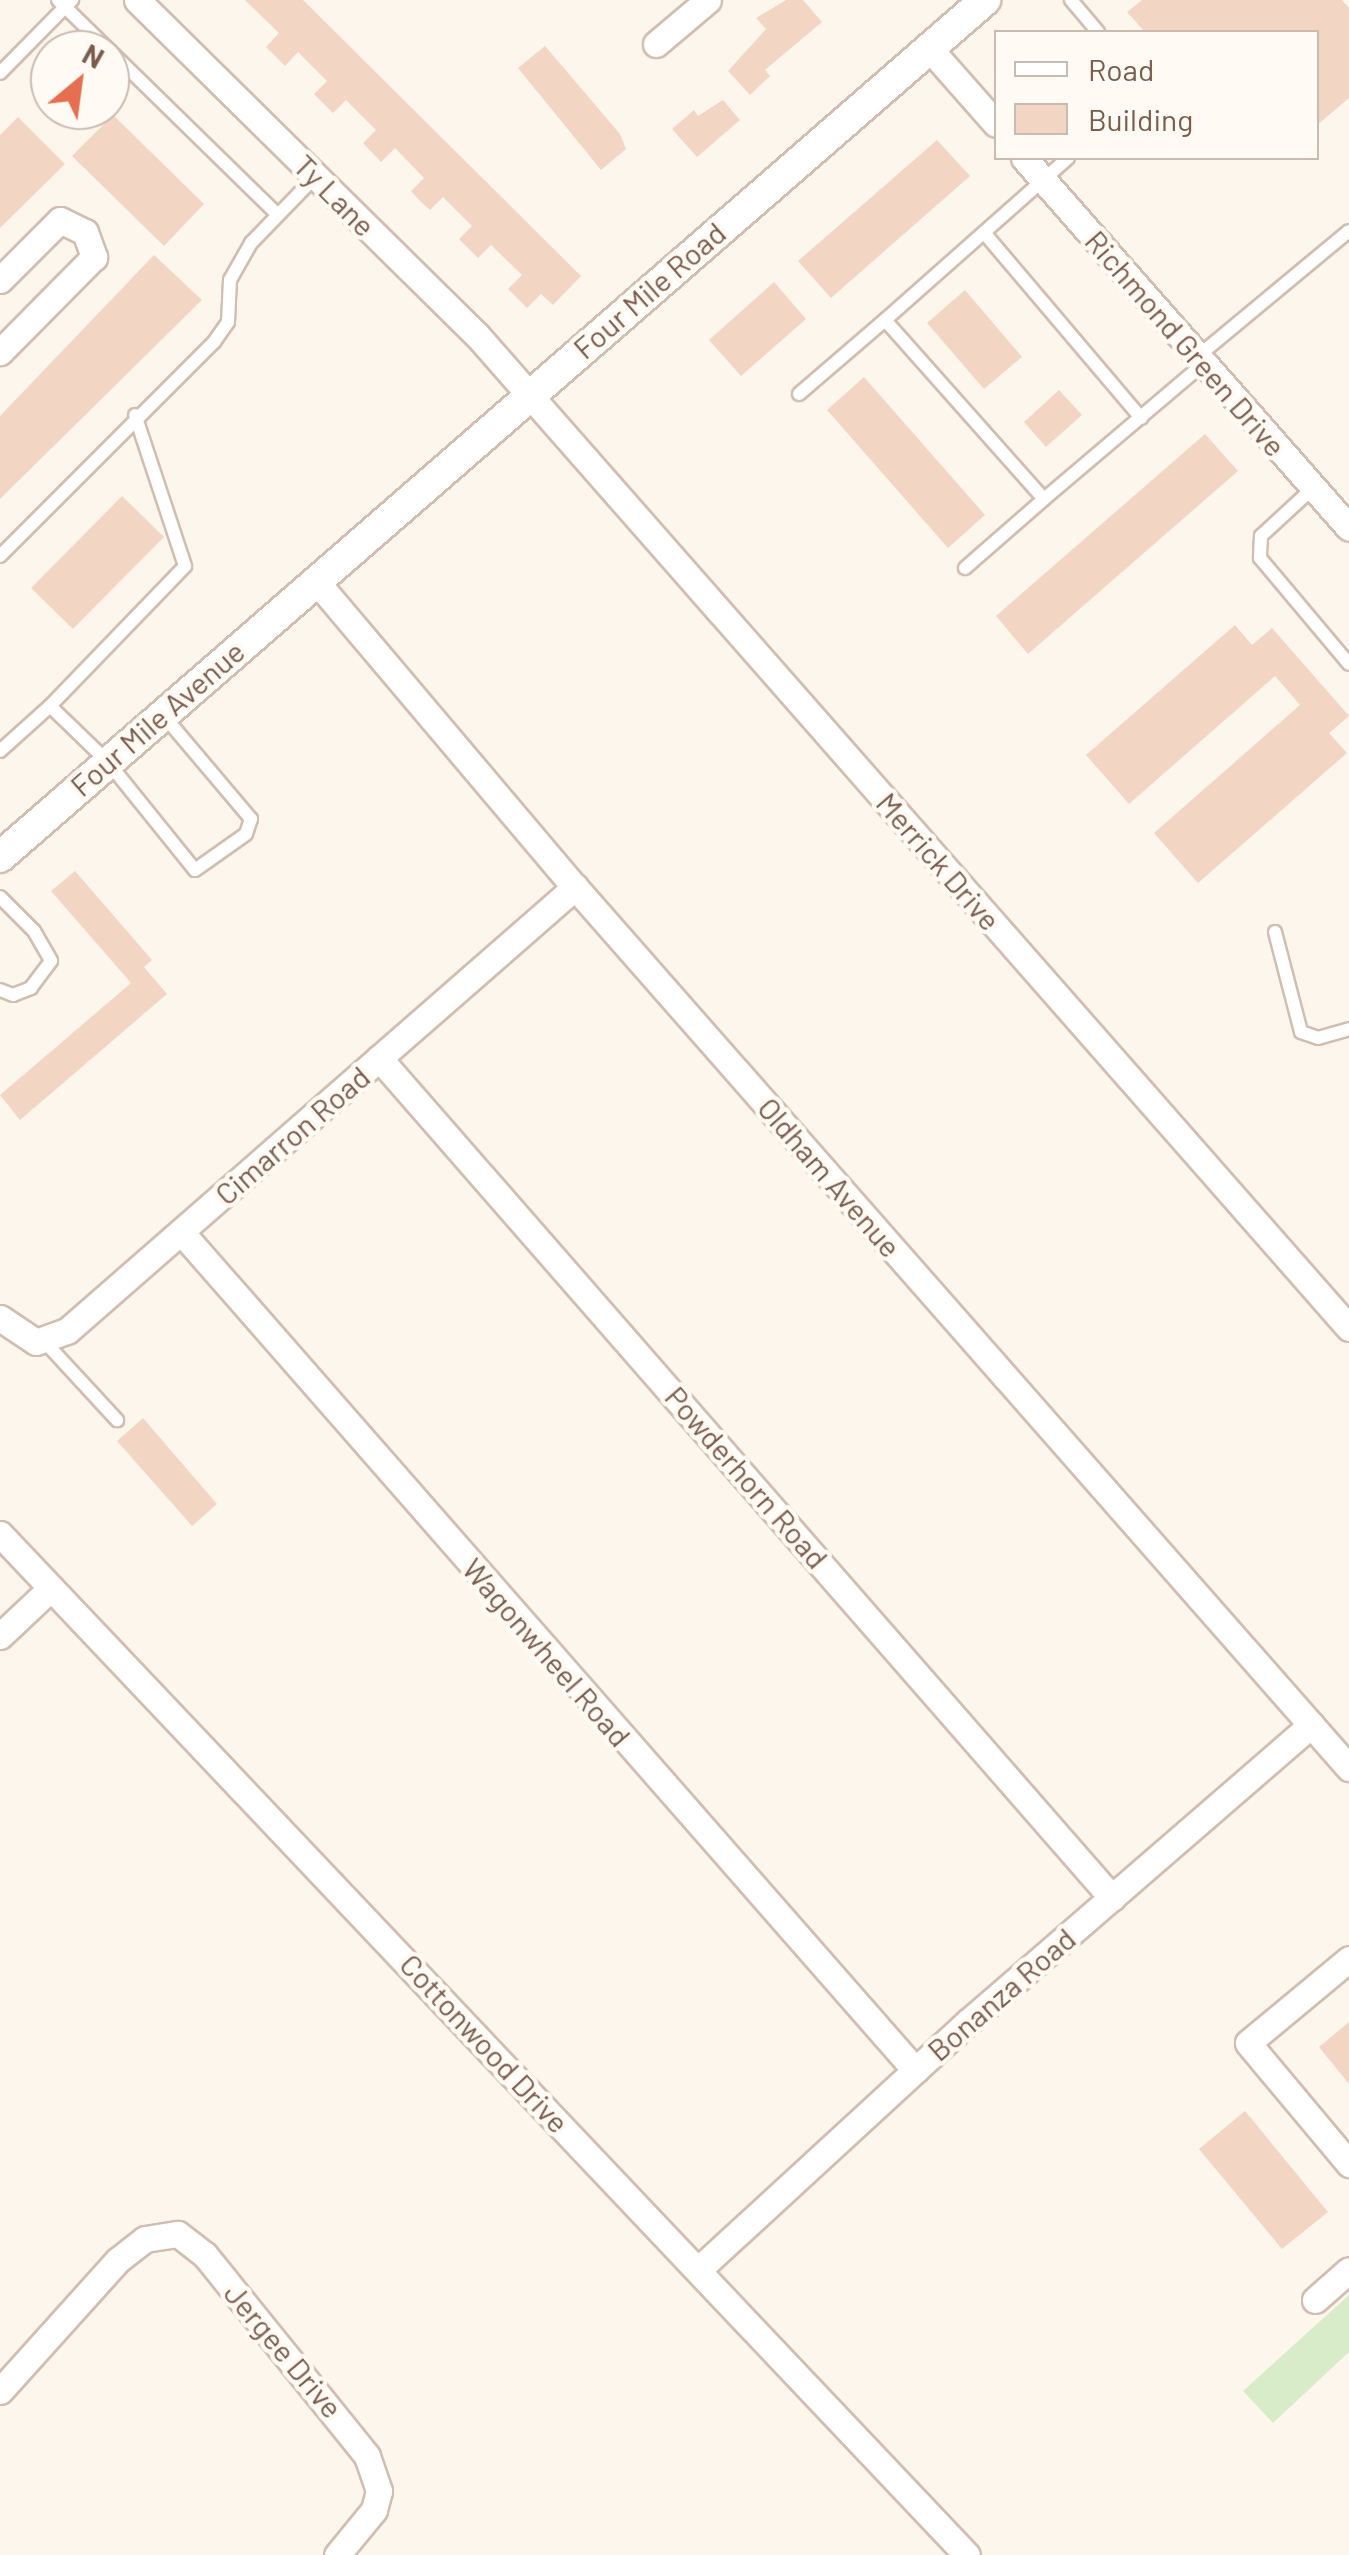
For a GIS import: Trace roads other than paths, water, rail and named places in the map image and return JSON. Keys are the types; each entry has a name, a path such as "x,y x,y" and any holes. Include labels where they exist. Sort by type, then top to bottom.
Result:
{"street":[{"name":"Ty Lane","path":"137,0 530,393"},
{"path":"656,44 708,0"},
{"name":"Four Mile Road","path":"316,581 985,0"},
{"path":"930,48 994,122"},
{"name":"Richmond Green Drive","path":"1026,160 1349,528"},
{"path":"0,280 60,220 85,232 94,257 0,352"},
{"name":"Merrick Drive","path":"530,393 1349,1328"},
{"name":"Four Mile Avenue","path":"0,857 316,581"},
{"name":"Oldham Avenue","path":"316,581 575,887 1349,1768"},
{"name":"Cimarron Road","path":"44,1341 68,1330 575,887"},
{"name":"Powderhorn Road","path":"379,1058 1112,1898"},
{"name":"Wagonwheel Road","path":"182,1232 915,2070"},
{"path":"0,1318 21,1337 44,1341"},
{"name":"Cottonwood Drive","path":"0,1534 967,2555"},
{"path":"0,1636 51,1588"},
{"name":"Bonanza Road","path":"698,2270 915,2070 1311,1725"},
{"path":"1349,1959 1248,2044 1349,2164"},
{"name":"Jergee Drive","path":"0,2391 118,2260 164,2233 178,2234 205,2255 346,2425 379,2491 374,2510 337,2555"},
{"path":"1315,2300 1349,2270"}],"lane":[{"path":"1072,0 1096,30"},
{"path":"0,73 65,2 91,30"},
{"path":"130,70 278,214"},
{"path":"799,394 986,235 1066,160"},
{"path":"0,556 135,416 214,342 228,322 230,280 278,214 316,176"},
{"path":"965,568 1141,418 1200,360 1349,231"},
{"path":"986,235 1141,418"},
{"path":"884,320 1044,499"},
{"path":"0,751 50,706 185,566 135,416"},
{"path":"1313,488 1261,536 1260,558 1349,664"},
{"path":"50,706 107,761 195,870 246,834 252,819 162,713"},
{"path":"0,897 34,930 51,960 30,988 13,996 0,990"},
{"path":"1275,932 1301,1032 1318,1038 1349,1029"},
{"path":"44,1341 117,1420"}]}
